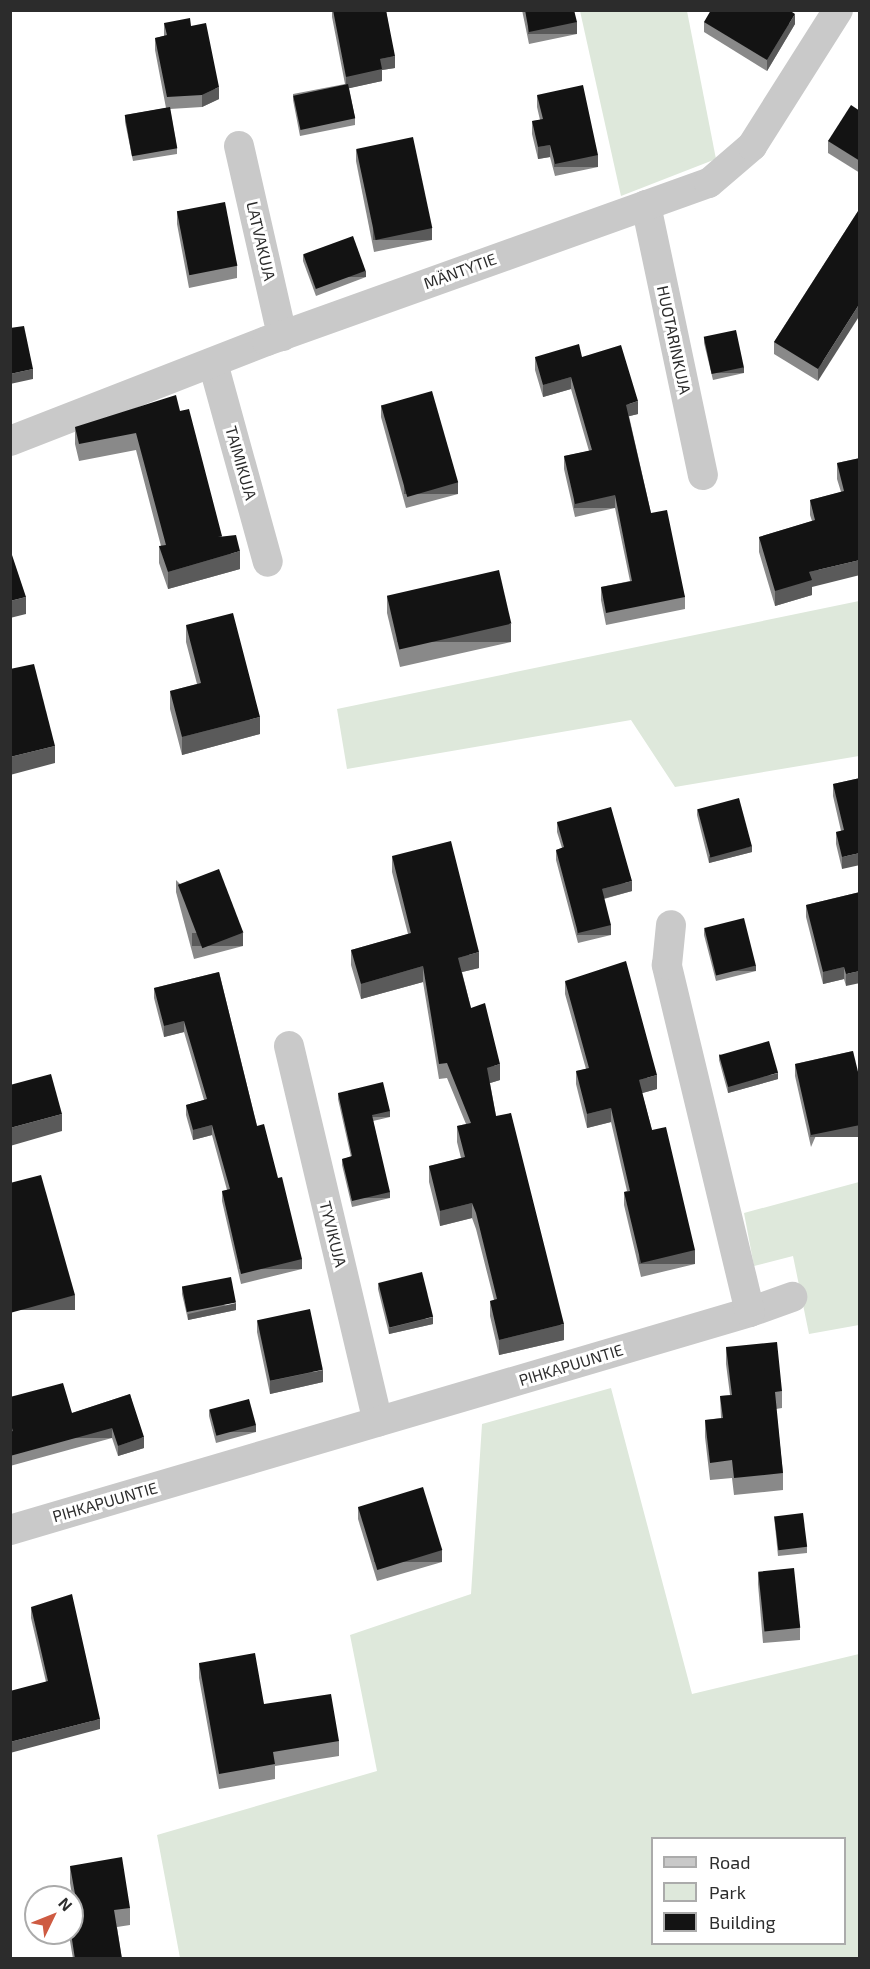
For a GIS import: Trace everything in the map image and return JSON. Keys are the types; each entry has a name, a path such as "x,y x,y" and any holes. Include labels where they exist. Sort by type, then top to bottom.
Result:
{"street":[{"name":"MÄNTYTIE","path":"10,441 282,336 709,183 752,146 838,10"},
{"name":"LATVAKUJA","path":"239,146 282,336"},
{"name":"HUOTARINKUJA","path":"646,205 703,475"},
{"name":"TAIMIKUJA","path":"213,363 268,562"},
{"path":"671,925 667,966 750,1312"},
{"name":"TYVIKUJA","path":"290,1046 378,1422"},
{"name":"PIHKAPUUNTIE","path":"10,1530 750,1312 792,1297"}],"green space":[{"path":"580,11 687,11 716,159 621,196"},
{"path":"859,601 859,756 675,787 631,720 347,769 337,709"},
{"path":"859,1182 859,1325 809,1334 793,1256 754,1266 744,1213"},
{"path":"611,1388 692,1694 859,1654 859,1958 180,1958 157,1835 377,1771 350,1635 471,1594 482,1424"}],"building":[{"path":"333,10 386,10 395,56 380,59 382,69 346,77"},
{"path":"525,10 574,10 577,22 529,32"},
{"path":"711,10 789,10 795,14 767,60 704,22"},
{"path":"190,18 191,26 206,23 219,87 202,95 167,97 155,38 167,35 164,23"},
{"path":"348,84 355,118 301,130 293,96"},
{"path":"583,85 598,155 555,164 550,145 538,147 532,121 543,119 537,95"},
{"path":"851,105 860,111 860,161 828,141"},
{"path":"170,107 177,148 132,156 125,115"},
{"path":"413,137 432,228 376,240 356,149"},
{"path":"225,202 237,266 189,275 177,211"},
{"path":"860,208 860,303 818,369 774,342"},
{"path":"353,236 366,271 316,289 303,254"},
{"path":"24,326 33,369 10,374 10,328"},
{"path":"736,330 744,367 712,374 704,337"},
{"path":"579,344 582,357 621,345 638,401 626,405 651,513 667,510 685,597 606,613 601,587 632,581 615,495 575,504 564,456 592,450 571,377 543,385 535,357"},
{"path":"432,391 458,482 407,497 381,406"},
{"path":"176,395 180,411 189,409 222,536 218,537 236,535 240,551 168,572 159,546 166,545 136,433 79,444 75,427"},
{"path":"860,458 860,560 809,572 812,580 775,591 759,537 815,520 810,500 844,491 837,463"},
{"path":"10,549 26,597 10,601"},
{"path":"499,570 511,624 399,649 387,596"},
{"path":"233,613 260,717 182,737 170,691 201,683 186,625"},
{"path":"34,664 55,746 10,757 10,669"},
{"path":"860,778 860,853 842,857 836,832 844,830 833,784"},
{"path":"739,798 752,846 710,857 697,809"},
{"path":"611,807 632,881 602,889 611,925 578,933 556,850 564,847 557,822"},
{"path":"451,841 479,952 458,958 471,1008 485,1003 500,1064 487,1068 496,1116 511,1113 564,1324 499,1340 490,1301 497,1299 472,1203 440,1211 429,1166 465,1157 457,1126 471,1123 447,1063 439,1064 423,966 361,984 351,950 411,933 392,856"},
{"path":"219,869 243,932 202,948 178,885"},
{"path":"860,892 860,971 846,974 844,967 823,972 806,905"},
{"path":"744,918 756,966 716,975 704,928"},
{"path":"626,961 657,1075 639,1080 652,1130 666,1127 695,1250 641,1263 624,1192 630,1191 611,1108 587,1114 576,1071 589,1068 565,981"},
{"path":"219,972 257,1126 264,1124 278,1178 282,1177 302,1259 241,1274 222,1191 230,1189 212,1125 193,1130 186,1105 207,1099 184,1021 164,1026 154,988"},
{"path":"769,1041 778,1073 728,1087 719,1055"},
{"path":"853,1051 860,1080 860,1125 811,1135 795,1064"},
{"path":"51,1074 62,1114 10,1128 10,1085"},
{"path":"383,1082 390,1111 372,1115 390,1192 352,1201 342,1159 352,1156 338,1093"},
{"path":"41,1175 75,1295 10,1313 10,1183"},
{"path":"422,1272 433,1317 389,1328 378,1283"},
{"path":"231,1277 236,1303 187,1312 182,1287"},
{"path":"310,1309 323,1370 270,1381 257,1320"},
{"path":"777,1342 782,1391 775,1392 783,1473 734,1478 732,1460 710,1463 705,1420 723,1418 720,1396 732,1395 726,1347"},
{"path":"63,1383 72,1413 130,1394 144,1437 118,1446 112,1428 10,1456 10,1432 13,1431 10,1422 10,1397"},
{"path":"249,1399 256,1425 216,1436 209,1410"},
{"path":"423,1487 442,1550 377,1570 358,1507"},
{"path":"803,1513 807,1547 778,1550 774,1517"},
{"path":"794,1568 800,1628 764,1631 758,1572"},
{"path":"72,1594 100,1719 10,1742 10,1691 48,1681 31,1607"},
{"path":"255,1653 264,1704 331,1694 339,1741 273,1752 275,1764 219,1774 199,1663"},
{"path":"122,1857 130,1908 114,1910 122,1959 75,1959 73,1945 84,1945 84,1885 73,1885 70,1866"}]}
